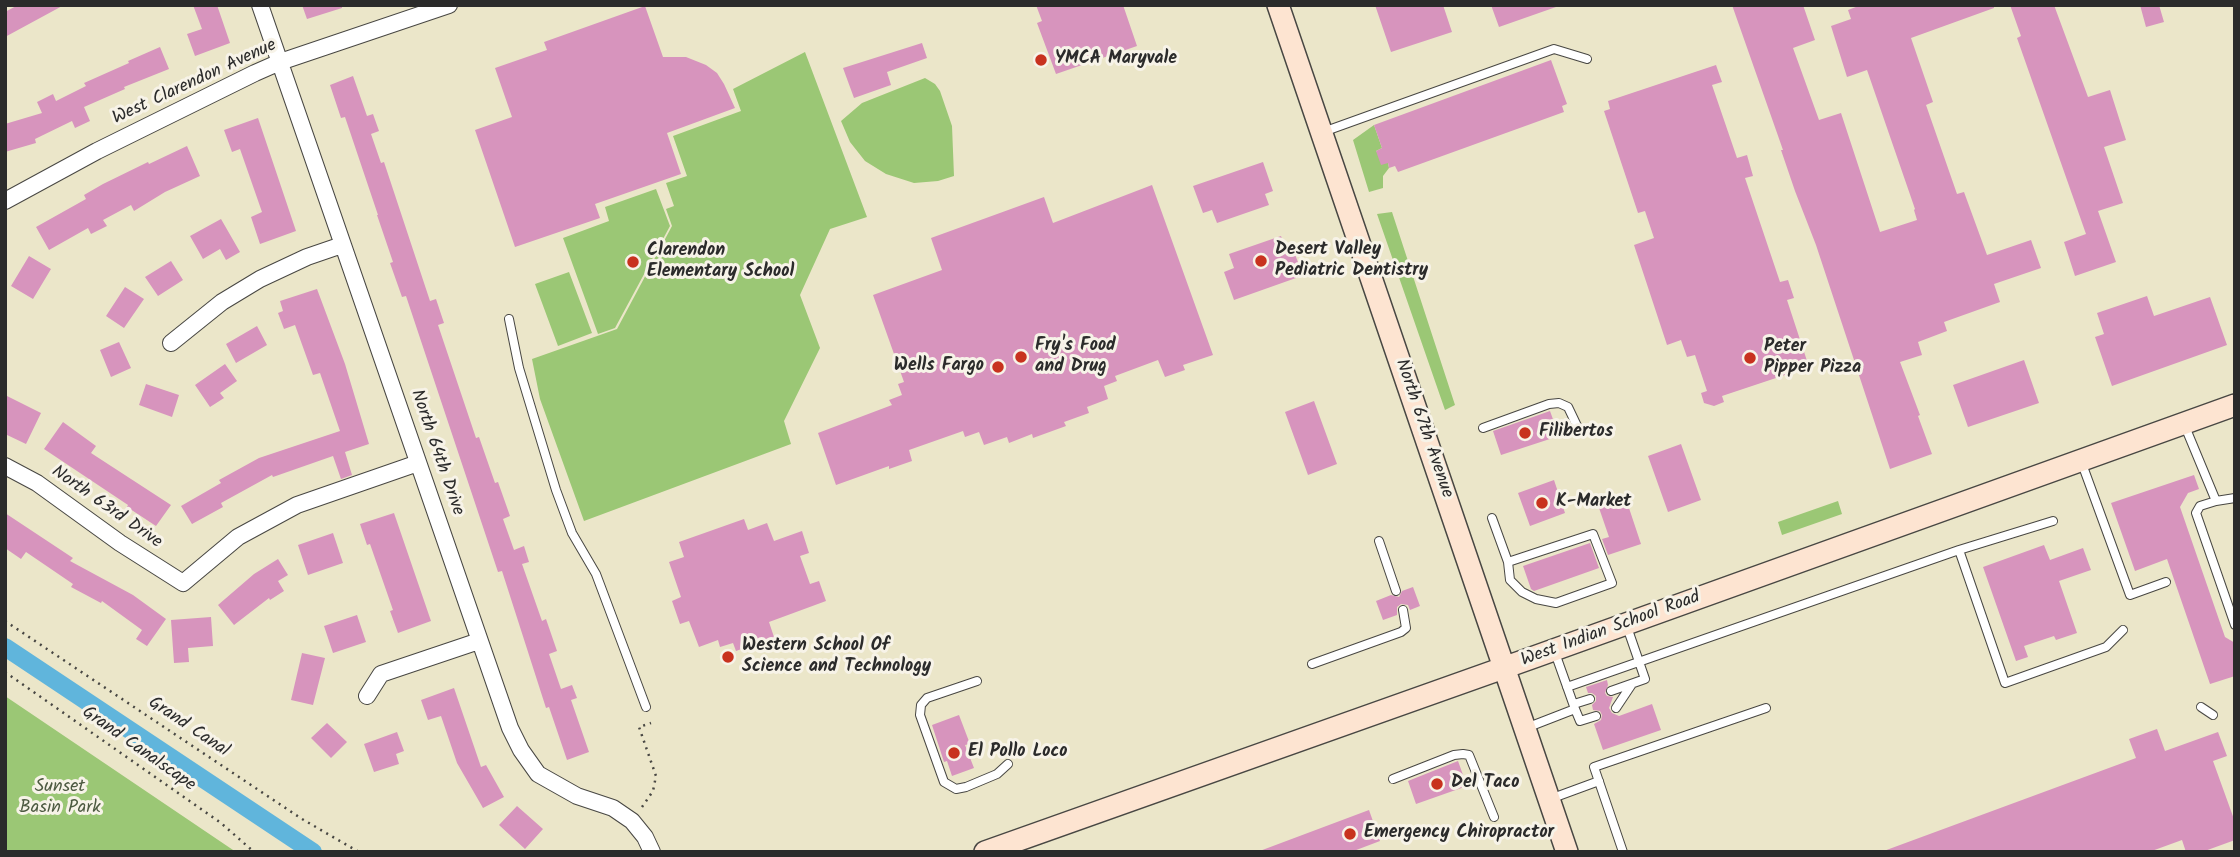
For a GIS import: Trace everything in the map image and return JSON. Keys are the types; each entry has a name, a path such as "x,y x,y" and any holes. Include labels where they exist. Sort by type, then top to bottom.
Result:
{"main road":[{"name":"North 67th Avenue","path":"1279,5 1567,852"},
{"name":"West Indian School Road","path":"985,852 2235,405"}],"street":[{"name":"North 64th Drive","path":"260,5 510,728 538,774 577,796 612,808 632,821 645,837 652,852"},
{"name":"West Clarendon Avenue","path":"5,201 97,151 279,62 449,5"},
{"path":"171,343 222,302 260,278 342,245"},
{"name":"North 63rd Drive","path":"5,466 37,483 120,543 183,583 238,537 297,505 418,463"},
{"path":"367,696 380,674 479,641"}],"lane":[{"path":"1323,132 1554,49 1587,59"},
{"path":"509,319 519,368 560,500 572,533 596,574 646,707"},
{"path":"1483,428 1549,404 1559,403 1568,407 1578,428"},
{"path":"2184,424 2216,501"},
{"path":"2081,461 2130,595 2166,582"},
{"path":"2235,498 2200,506 2196,513 2235,625"},
{"path":"1492,518 1508,562 1510,580 1522,592 1556,603 1612,583 1593,534 1508,562"},
{"path":"1567,687 1959,550 2053,521"},
{"path":"1378,541 1396,591"},
{"path":"1959,550 2005,683 2106,647 2123,630"},
{"path":"1312,664 1401,632 1406,628 1403,610"},
{"path":"1611,691 1645,679 1626,624"},
{"path":"1554,650 1580,721 1595,716"},
{"path":"977,681 927,698 921,705 920,715 943,782 956,789 966,787 997,774 1008,764"},
{"path":"1616,708 1632,683"},
{"path":"1526,728 1590,699"},
{"path":"2202,707 2213,715"},
{"path":"1623,852 1594,767 1766,708"},
{"path":"1393,779 1454,755 1469,755 1494,817"},
{"path":"1549,799 1599,781"}],"path":[{"name":"Grand Canal","path":"5,621 302,819 359,852"},
{"name":"Grand Canalscape","path":"5,672 221,823 254,852"},
{"path":"632,821 650,798 655,783 654,769 639,727 651,723"}],"green space":[{"path":"805,52 867,217 830,229 800,295 820,348 784,421 791,444 584,521 540,399 532,359 617,329 672,226 666,209 674,206 666,183 687,176 673,136 741,111 733,89"},
{"path":"925,78 940,91 952,126 954,176 938,181 914,183 886,174 865,161 850,142 841,121 862,103"},
{"path":"1374,125 1382,148 1376,151 1388,163 1389,168 1383,176 1383,188 1369,192 1353,140"},
{"path":"656,189 670,226 615,328 598,334 563,238 609,221 605,207"},
{"path":"1392,212 1455,405 1445,410 1377,214"},
{"path":"569,272 592,333 558,346 535,284"},
{"path":"1838,501 1842,514 1782,535 1778,522"},
{"name":"Sunset Basin Park","path":"5,696 236,852 5,852"}],"building":[{"path":"18,5 64,5 5,37 5,12"},
{"path":"193,5 217,5 230,43 195,56 187,34 202,29"},
{"path":"302,5 342,5 342,8 307,19"},
{"name":"YMCA Maryvale","path":"1036,5 1123,5 1137,46 1056,74 1037,23 1042,21"},
{"path":"1375,5 1443,5 1452,32 1391,52"},
{"path":"1491,5 1555,5 1556,7 1499,27"},
{"path":"1732,5 1803,5 1815,40 1793,48 1819,120 1841,113 1880,232 1917,220 1915,209 1867,70 1847,77 1831,26 1851,19 1848,10 1861,5 1994,5 1994,8 1911,38 1933,102 1926,105 1957,194 1964,192 1987,255 2031,240 2041,268 1994,284 2000,302 1944,322 1947,331 1918,342 1922,355 1900,362 1932,454 1890,469 1816,245"},
{"path":"2010,5 2054,5 2088,97 2110,90 2126,140 2104,147 2123,203 2098,211 2116,262 2075,276 2064,242 2086,234 2017,38 2021,36"},
{"path":"2140,5 2159,5 2164,22 2146,27"},
{"path":"645,6 663,57 686,57 706,65 717,73 735,108 667,133 681,174 595,204 600,218 515,247 475,130 512,117 495,68 547,50 544,42"},
{"path":"922,43 927,58 887,72 891,85 854,98 843,68"},
{"path":"160,47 169,69 84,107 90,121 75,128 72,121 35,139 36,143 5,152 5,124 42,113 37,102 53,94 56,101 86,86 84,83"},
{"path":"1551,60 1567,104 1562,106 1564,112 1398,172 1395,166 1389,168 1388,163 1381,165 1376,151 1382,148 1374,125"},
{"path":"1716,65 1722,82 1712,85 1737,158 1747,155 1753,176 1745,178 1780,282 1788,280 1794,298 1787,300 1809,367 1722,396 1724,402 1714,406 1704,403 1701,393 1707,391 1695,355 1687,357 1681,340 1667,345 1634,245 1654,238 1645,211 1638,213 1604,111 1610,109 1608,101"},
{"path":"353,76 367,116 373,114 379,131 371,134 381,163 384,162 430,301 436,299 444,323 438,325 476,438 479,437 510,516 503,519 514,550 524,546 529,562 522,564 542,621 546,619 557,651 549,654 561,689 572,685 577,698 571,700 589,752 567,760 549,707 546,708 502,571 498,572 406,296 402,297 390,263 393,262 345,117 341,118 330,85"},
{"path":"258,118 296,231 260,244 251,217 262,212 240,149 232,152 224,130"},
{"path":"187,146 200,176 165,192 134,211 131,205 103,220 107,226 91,234 88,228 49,250 36,227 86,199 84,195 103,184"},
{"path":"1263,162 1273,191 1265,194 1269,205 1217,223 1212,210 1203,213 1193,186"},
{"path":"1152,185 1213,355 1183,365 1185,370 1165,377 1158,360 1115,376 1117,381 1104,386 1108,399 1087,407 1089,413 1064,422 1066,426 1033,438 1032,434 1009,443 1007,437 984,445 979,432 965,437 963,431 909,450 912,461 889,469 889,466 836,485 818,433 892,405 889,400 902,395 898,384 904,382 873,295 942,270 931,238 1044,197 1053,223"},
{"path":"221,219 240,252 226,260 220,249 203,259 190,236"},
{"name":"Desert Valley Pediatric Dentistry","path":"1281,236 1286,251 1293,249 1299,265 1326,264 1327,267 1234,300 1224,272 1234,268 1229,254"},
{"path":"29,256 51,269 33,299 11,286"},
{"path":"171,261 183,280 158,296 145,277"},
{"path":"125,287 144,299 124,328 106,316"},
{"path":"317,289 345,364 369,444 345,452 352,475 341,479 333,456 273,477 272,475 221,503 223,507 192,524 181,506 221,483 219,480 259,458 340,431 320,373 313,375 295,325 284,329 278,313 283,311 280,301"},
{"path":"2147,296 2154,316 2210,297 2227,345 2112,386 2095,337 2104,334 2097,313"},
{"path":"257,326 267,345 236,363 226,344"},
{"path":"119,342 131,368 111,377 100,350"},
{"path":"2024,360 2039,403 1968,427 1953,385"},
{"path":"225,364 237,381 220,393 224,398 210,407 195,385"},
{"path":"146,384 179,395 172,417 139,405"},
{"path":"5,395 41,413 26,444 5,434"},
{"path":"1314,401 1337,464 1308,475 1285,412"},
{"name":"Filibertos","path":"1550,411 1559,436 1501,455 1493,431"},
{"path":"63,422 96,446 91,453 171,505 156,526 44,449"},
{"path":"1681,444 1701,500 1668,512 1648,456"},
{"path":"2194,475 2199,489 2188,493 2180,507 2225,637 2235,643 2235,676 2210,684 2167,559 2135,571 2111,503"},
{"name":"K-Market","path":"1554,480 1565,513 1530,526 1518,493"},
{"path":"1625,496 1641,544 1608,555 1602,539 1609,537 1598,505"},
{"path":"5,513 73,558 70,561 133,595 166,619 147,646 136,639 142,630 102,601 101,603 71,587 73,584 26,552 21,559 5,548"},
{"path":"394,513 431,621 398,633 390,611 393,610 370,544 367,545 360,524"},
{"path":"744,519 748,530 767,523 774,541 802,531 809,553 800,556 810,584 819,581 826,601 769,622 774,637 736,651 733,643 720,647 718,640 699,647 689,621 680,624 672,601 681,597 669,562 684,557 679,542"},
{"path":"333,533 343,563 308,575 298,545"},
{"path":"1590,543 1599,568 1534,591 1531,589 1523,566"},
{"path":"2044,545 2050,560 2083,548 2091,570 2059,581 2077,633 2056,640 2054,636 2024,646 2028,657 2016,661 1983,567"},
{"path":"278,559 288,575 278,581 284,591 270,600 269,598 234,625 218,605 254,574"},
{"path":"1413,587 1420,606 1410,610 1408,605 1401,604 1397,607 1397,615 1383,620 1376,601 1391,595 1399,597 1402,591"},
{"path":"357,615 366,642 333,653 324,626"},
{"path":"211,617 213,646 188,648 189,662 174,663 171,620"},
{"path":"302,653 325,658 313,705 291,700"},
{"path":"1607,680 1605,693 1613,697 1609,708 1612,713 1619,716 1652,704 1661,730 1603,750 1594,724 1601,720 1602,715 1600,711 1593,710 1596,696 1588,693 1586,687"},
{"path":"454,688 481,767 486,765 504,797 483,808 457,763 441,716 428,720 421,700"},
{"name":"El Pollo Loco","path":"959,715 970,744 965,745 974,768 952,776 947,761 944,762 932,725"},
{"path":"327,723 347,742 331,758 311,738"},
{"path":"2157,729 2165,751 2218,732 2227,756 2213,761 2235,822 2235,840 2202,852 2186,852 2182,840 2149,852 1881,852 2136,758 2129,739"},
{"path":"397,732 404,751 396,754 399,764 374,772 364,744"},
{"name":"Del Taco","path":"1458,761 1467,786 1416,804 1408,781"},
{"path":"517,806 543,829 525,849 499,825"},
{"name":"Emergency Chiropractor","path":"1369,810 1380,841 1351,852 1257,852"}],"waterway":[{"path":"5,647 313,852"}],"place":[{"name":"YMCA Maryvale","path":"1041,60"},
{"name":"Desert Valley Pediatric Dentistry","path":"1261,261"},
{"name":"Clarendon Elementary School","path":"633,262"},
{"name":"Fry's Food and Drug","path":"1021,357"},
{"name":"Peter Pipper Pizza","path":"1750,358"},
{"name":"Wells Fargo","path":"998,367"},
{"name":"Filibertos","path":"1525,433"},
{"name":"K-Market","path":"1542,503"},
{"name":"Western School Of Science and Technology","path":"728,657"},
{"name":"El Pollo Loco","path":"954,753"},
{"name":"Del Taco","path":"1437,784"},
{"name":"Emergency Chiropractor","path":"1350,834"}]}
